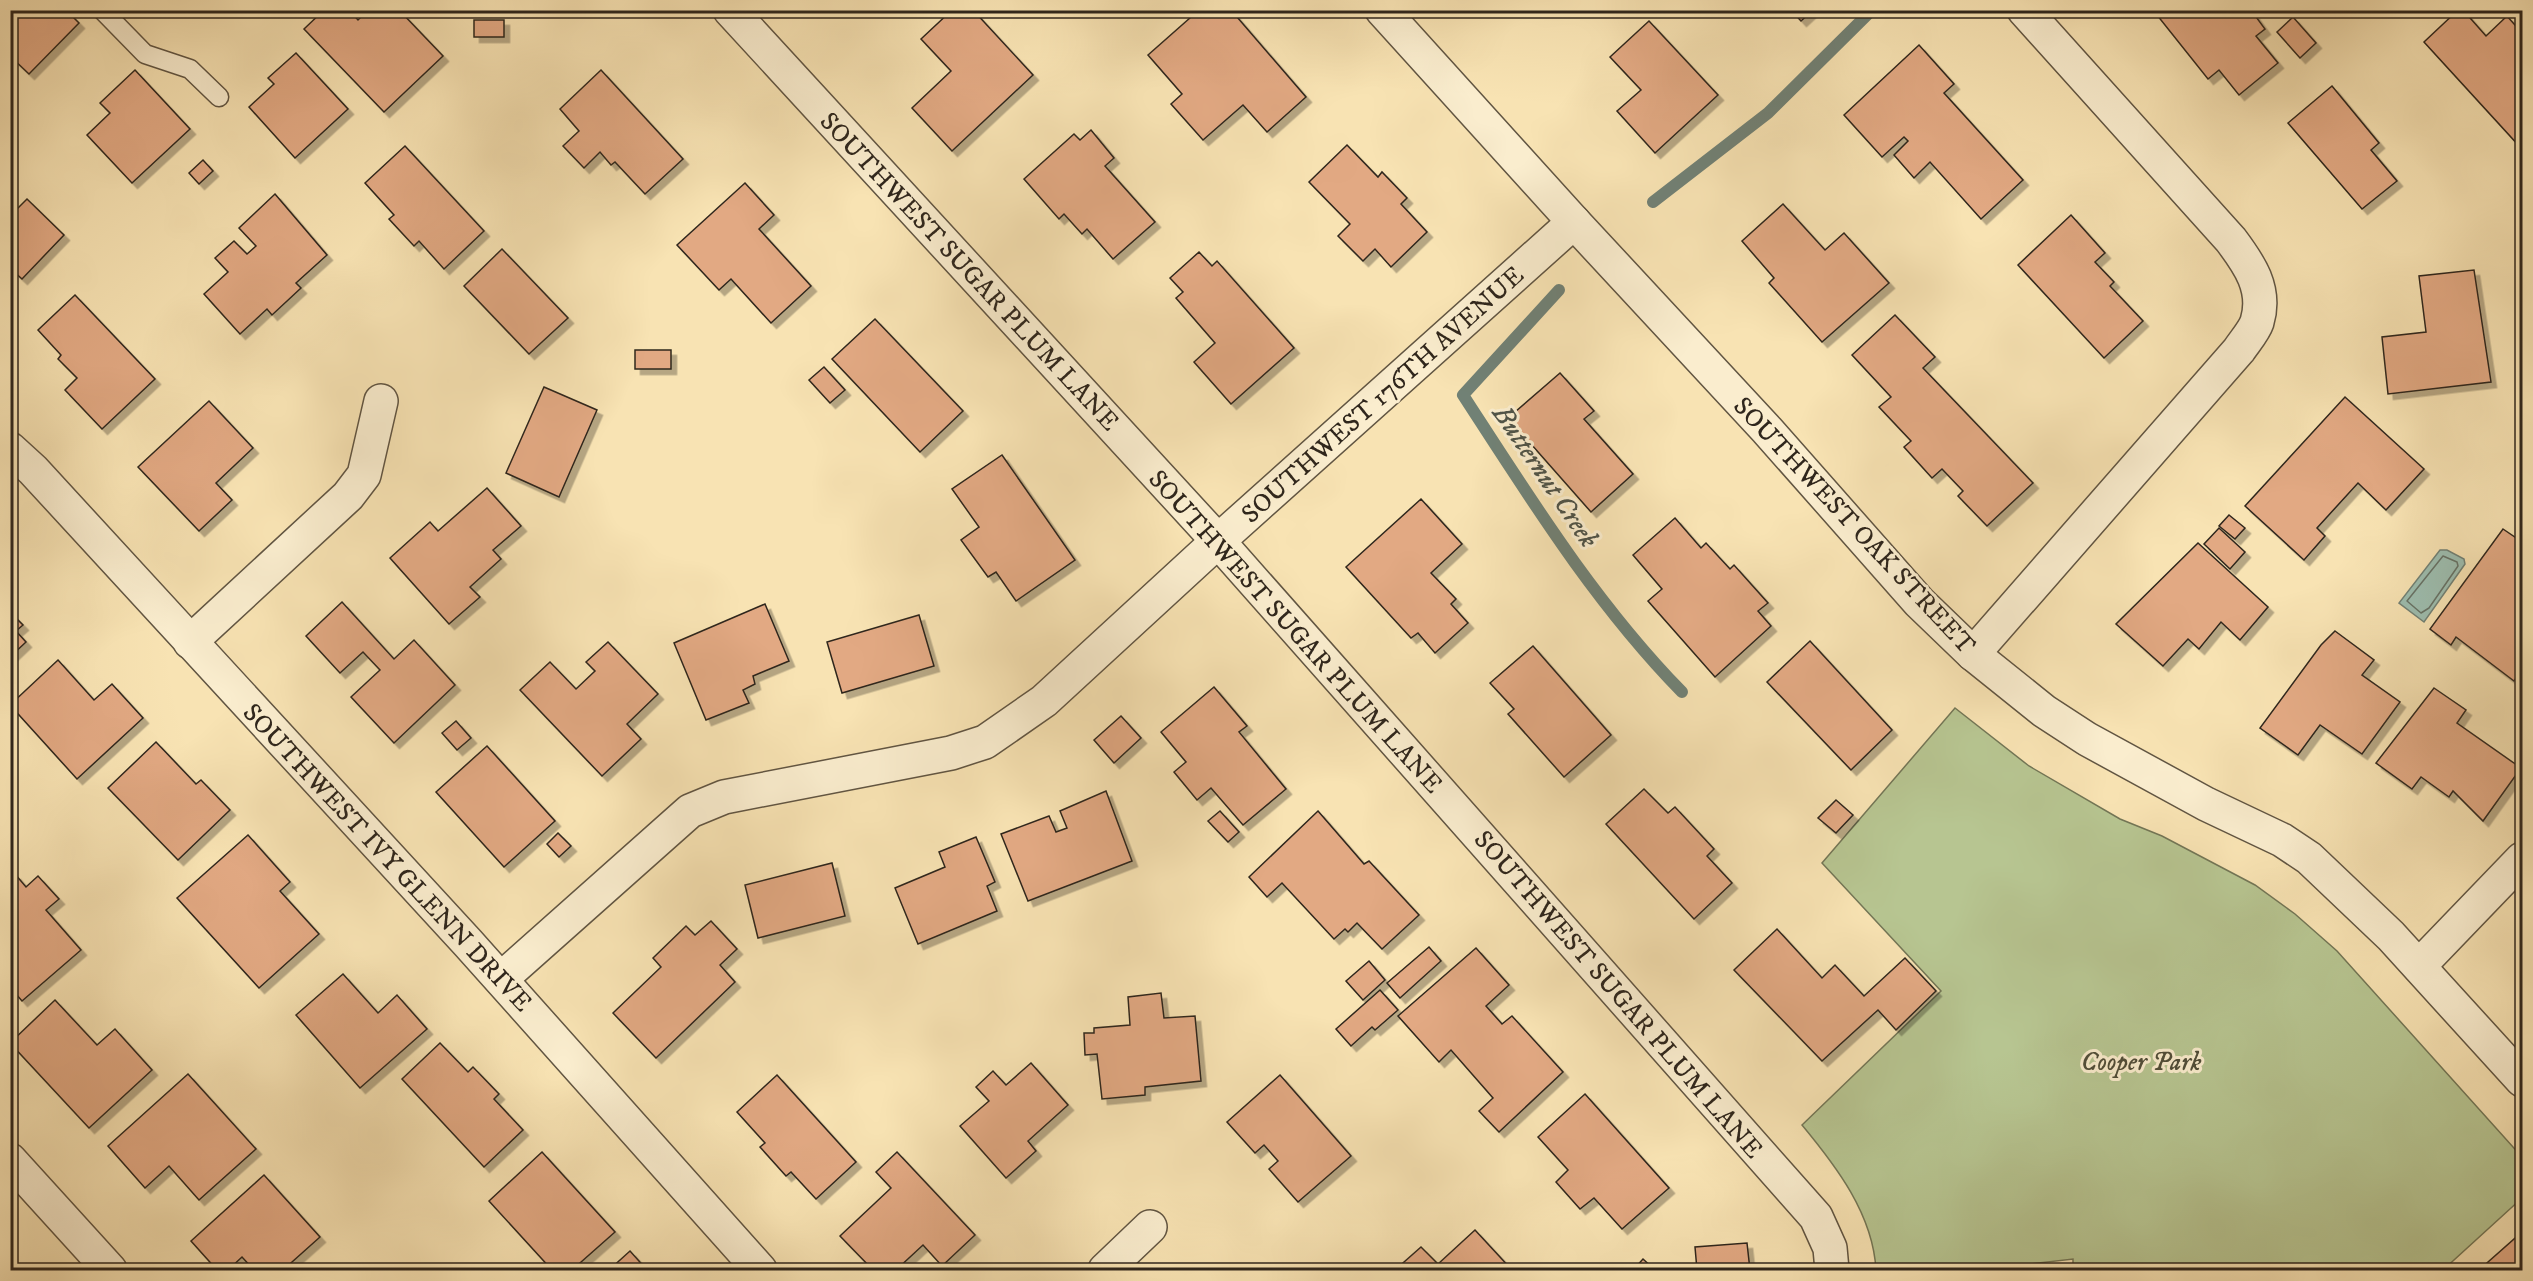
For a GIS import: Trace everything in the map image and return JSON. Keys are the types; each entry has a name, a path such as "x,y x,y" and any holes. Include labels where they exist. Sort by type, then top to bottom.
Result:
{"street":[{"name":"SOUTHWEST SUGAR PLUM LANE","path":"730,10 1218,541 1816,1217 1830,1248 1832,1270"},
{"name":"SOUTHWEST OAK STREET","path":"1382,10 1767,430 1919,602 1974,654 2044,711 2086,739 2206,804 2282,840 2309,858 2420,966 2523,1080"},
{"path":"1974,654 2240,350 2257,322 2259,298 2255,273 2231,240 2024,10"},
{"name":"SOUTHWEST 176TH AVENUE","path":"501,979 690,811 724,797 951,753 985,742 1044,701 1218,541 1574,222"},
{"path":"190,642 348,496 364,475 381,401"},
{"name":"SOUTHWEST IVY GLENN DRIVE","path":"10,449 33,470 501,979 760,1270"},
{"path":"2420,966 2523,859"},
{"path":"10,1160 110,1270"},
{"path":"1105,1270 1150,1227"}],"lane":[{"path":"102,10 145,54 190,69 219,97"}],"green space":[{"name":"Cooper Park","path":"1955,708 2029,766 2120,819 2162,836 2255,885 2295,914 2337,951 2522,1157 2522,1198 2443,1270 2073,1270 2073,1259 1980,1270 1876,1270 1868,1229 1851,1192 1802,1125 1941,991 1822,863"}],"water":[{"path":"2440,550 2447,550 2464,559 2465,564 2424,622 2399,603"}],"building":[{"path":"10,10 66,10 79,23 29,74 10,56"},
{"path":"324,10 349,10 358,20 368,10 374,10 378,16 384,10 399,10 443,56 384,112 304,29"},
{"path":"952,10 973,10 1033,75 952,151 912,108 951,71 921,39"},
{"path":"1199,10 1218,10 1221,14 1225,10 1231,10 1306,97 1267,132 1243,105 1203,140 1171,104 1182,94 1148,55"},
{"path":"1791,10 1813,10 1801,21"},
{"path":"2153,10 2251,10 2265,29 2256,36 2278,63 2239,95 2219,70 2208,79"},
{"path":"2458,10 2463,10 2486,36 2507,16 2522,33 2521,148 2424,42"},
{"path":"2293,17 2316,43 2300,58 2277,32"},
{"path":"474,20 504,20 504,37 474,37"},
{"path":"1649,21 1718,95 1655,153 1617,111 1641,90 1610,57"},
{"path":"1919,45 1954,84 1944,93 2023,180 1981,219 1930,162 1914,178 1894,155 1908,141 1904,137 1882,157 1844,115"},
{"path":"296,53 348,109 295,158 249,107 274,84 268,78"},
{"path":"135,70 190,129 132,183 87,135 110,113 100,103"},
{"path":"601,70 683,159 645,194 615,162 611,165 600,152 584,168 563,146 579,131 560,109"},
{"path":"2332,86 2379,143 2371,150 2397,181 2362,209 2288,123"},
{"path":"1091,130 1114,158 1105,166 1155,222 1113,259 1087,229 1082,234 1064,214 1059,219 1024,179 1074,134 1080,140"},
{"path":"1347,145 1378,177 1382,172 1407,198 1401,204 1427,232 1391,267 1375,249 1363,261 1338,236 1350,224 1309,182"},
{"path":"405,146 484,231 444,269 419,241 414,246 389,219 394,215 365,183"},
{"path":"203,160 213,171 199,184 189,173"},
{"path":"745,183 774,215 759,229 811,286 771,323 731,279 719,290 677,245"},
{"path":"275,194 327,255 296,283 301,288 272,315 267,309 240,334 204,294 228,272 215,258 234,241 247,254 256,246 239,228"},
{"path":"27,199 64,235 22,279 10,268 10,216"},
{"path":"1783,204 1825,250 1844,233 1889,283 1822,342 1769,283 1774,278 1742,241"},
{"path":"2071,215 2105,253 2095,262 2114,282 2110,286 2143,321 2104,358 2018,265"},
{"path":"502,249 568,318 529,354 464,286"},
{"path":"1199,252 1212,266 1217,261 1294,348 1231,404 1194,362 1215,343 1176,298 1183,292 1170,278"},
{"path":"2474,270 2491,382 2388,394 2382,337 2426,332 2419,276"},
{"path":"75,295 155,379 102,429 65,390 77,378 58,359 61,355 38,330"},
{"path":"1895,315 1935,357 1923,368 2033,483 1987,526 1958,496 1963,491 1942,469 1932,478 1904,447 1911,441 1879,407 1891,397 1852,355"},
{"path":"875,319 963,411 920,452 832,359"},
{"path":"635,350 671,350 671,369 635,369"},
{"path":"824,367 845,390 830,403 809,380"},
{"path":"1560,373 1594,411 1584,419 1633,474 1591,512 1508,418"},
{"path":"544,387 597,410 559,497 506,473"},
{"path":"2345,397 2424,469 2386,510 2358,483 2317,528 2325,536 2304,560 2245,506"},
{"path":"209,401 253,448 216,483 232,500 199,531 138,467"},
{"path":"1002,455 1075,560 1016,601 996,572 988,577 961,540 979,527 952,489"},
{"path":"487,488 521,526 493,550 501,559 470,587 480,597 449,624 390,558 430,522 438,531"},
{"path":"1421,499 1462,544 1431,573 1456,599 1451,604 1468,623 1435,653 1418,633 1411,638 1346,567"},
{"path":"2229,515 2245,528 2235,539 2219,526"},
{"path":"1675,518 1701,548 1706,543 1730,569 1734,565 1768,603 1758,611 1771,626 1715,677 1648,601 1662,589 1633,555"},
{"path":"2219,528 2245,552 2230,569 2204,544"},
{"path":"2503,529 2522,542 2522,670 2514,681 2456,637 2451,645 2430,629"},
{"path":"2198,543 2268,607 2240,640 2221,622 2199,649 2188,639 2163,666 2116,624"},
{"path":"342,602 394,659 414,640 455,685 394,743 351,697 380,670 363,652 340,673 306,636"},
{"path":"765,604 789,661 753,676 755,684 743,690 749,703 706,720 674,643"},
{"path":"10,612 23,625 16,631 26,642 10,657"},
{"path":"919,615 934,666 842,693 827,642"},
{"path":"2335,631 2374,660 2362,675 2400,702 2362,754 2320,725 2298,755 2260,728 2321,645"},
{"path":"1810,641 1892,730 1851,770 1767,682"},
{"path":"608,642 658,694 627,724 641,739 602,776 520,690 550,662 576,689 595,671 586,662"},
{"path":"1533,646 1611,735 1564,777 1508,714 1514,709 1490,683"},
{"path":"58,660 94,700 112,684 143,718 77,779 10,705"},
{"path":"1214,687 1247,726 1239,732 1286,789 1243,825 1211,788 1197,800 1174,772 1186,762 1161,732"},
{"path":"2434,688 2466,710 2457,723 2521,768 2483,821 2453,791 2449,797 2421,777 2412,789 2376,763"},
{"path":"1121,716 1141,738 1114,763 1094,740"},
{"path":"456,721 471,738 457,750 442,733"},
{"path":"156,742 196,784 201,780 230,810 178,860 108,788"},
{"path":"487,746 555,821 504,867 436,792"},
{"path":"1644,789 1668,813 1675,807 1714,849 1707,856 1732,883 1694,919 1606,824"},
{"path":"1106,791 1132,861 1028,901 1001,834 1049,816 1056,832 1067,828 1060,811"},
{"path":"1836,800 1853,815 1836,833 1818,818"},
{"path":"1220,811 1239,832 1228,842 1208,821"},
{"path":"1318,811 1364,864 1369,861 1419,915 1382,949 1357,923 1348,932 1345,929 1334,939 1282,883 1267,897 1249,877"},
{"path":"558,833 571,846 559,857 547,844"},
{"path":"248,835 290,882 280,891 319,934 259,988 177,898"},
{"path":"976,837 995,882 987,886 997,911 918,944 895,888 945,867 939,852"},
{"path":"832,863 845,916 758,938 745,885"},
{"path":"15,874 26,887 38,876 59,899 46,910 81,950 22,1001 10,987 10,878"},
{"path":"711,921 737,949 720,965 735,982 656,1058 613,1013 661,967 653,958 686,926 695,935"},
{"path":"1777,929 1822,978 1835,965 1864,996 1905,958 1936,991 1896,1030 1878,1010 1822,1061 1734,970"},
{"path":"1429,947 1441,961 1400,998 1387,983"},
{"path":"1476,948 1509,985 1486,1006 1502,1024 1512,1016 1563,1072 1499,1132 1479,1111 1493,1098 1451,1050 1439,1062 1398,1016"},
{"path":"1369,961 1385,980 1363,1000 1346,981"},
{"path":"343,974 378,1013 397,995 427,1029 360,1088 296,1015"},
{"path":"1380,990 1398,1010 1375,1030 1372,1027 1351,1046 1336,1029"},
{"path":"1161,993 1164,1018 1195,1016 1201,1081 1145,1087 1145,1095 1102,1099 1097,1054 1085,1055 1084,1033 1094,1033 1094,1028 1130,1025 1128,997"},
{"path":"55,1000 97,1045 115,1029 152,1070 89,1128 10,1043"},
{"path":"440,1043 468,1072 473,1067 499,1094 494,1099 523,1130 484,1167 402,1079"},
{"path":"1031,1063 1068,1105 1028,1141 1036,1151 1006,1178 960,1126 989,1101 976,1087 993,1071 1006,1085"},
{"path":"188,1074 256,1149 199,1200 169,1166 145,1188 108,1146"},
{"path":"777,1075 856,1162 816,1199 791,1172 786,1176 760,1147 765,1143 737,1112"},
{"path":"1280,1075 1351,1156 1298,1202 1269,1169 1278,1161 1264,1145 1255,1153 1227,1122"},
{"path":"1585,1094 1669,1188 1622,1229 1594,1198 1580,1209 1556,1182 1568,1170 1538,1137"},
{"path":"542,1152 615,1232 572,1270 552,1270 489,1201"},
{"path":"897,1152 975,1235 942,1266 923,1245 896,1270 873,1270 840,1236 891,1188 876,1172"},
{"path":"264,1175 320,1237 283,1270 254,1270 242,1257 228,1270 217,1270 191,1241"},
{"path":"1475,1230 1512,1270 1395,1270 1421,1247 1438,1264"},
{"path":"2522,1232 2522,1270 2479,1270"},
{"path":"1747,1243 1750,1270 1697,1270 1695,1247"},
{"path":"630,1251 647,1270 609,1270"},
{"path":"1643,1259 1655,1270 1633,1270"}],"waterway":[{"name":"Butternut Creek","path":"1653,202 1768,113 1872,10"},
{"name":"Butternut Creek","path":"1559,290 1463,395 1539,511 1592,586 1620,623 1682,692"}]}
